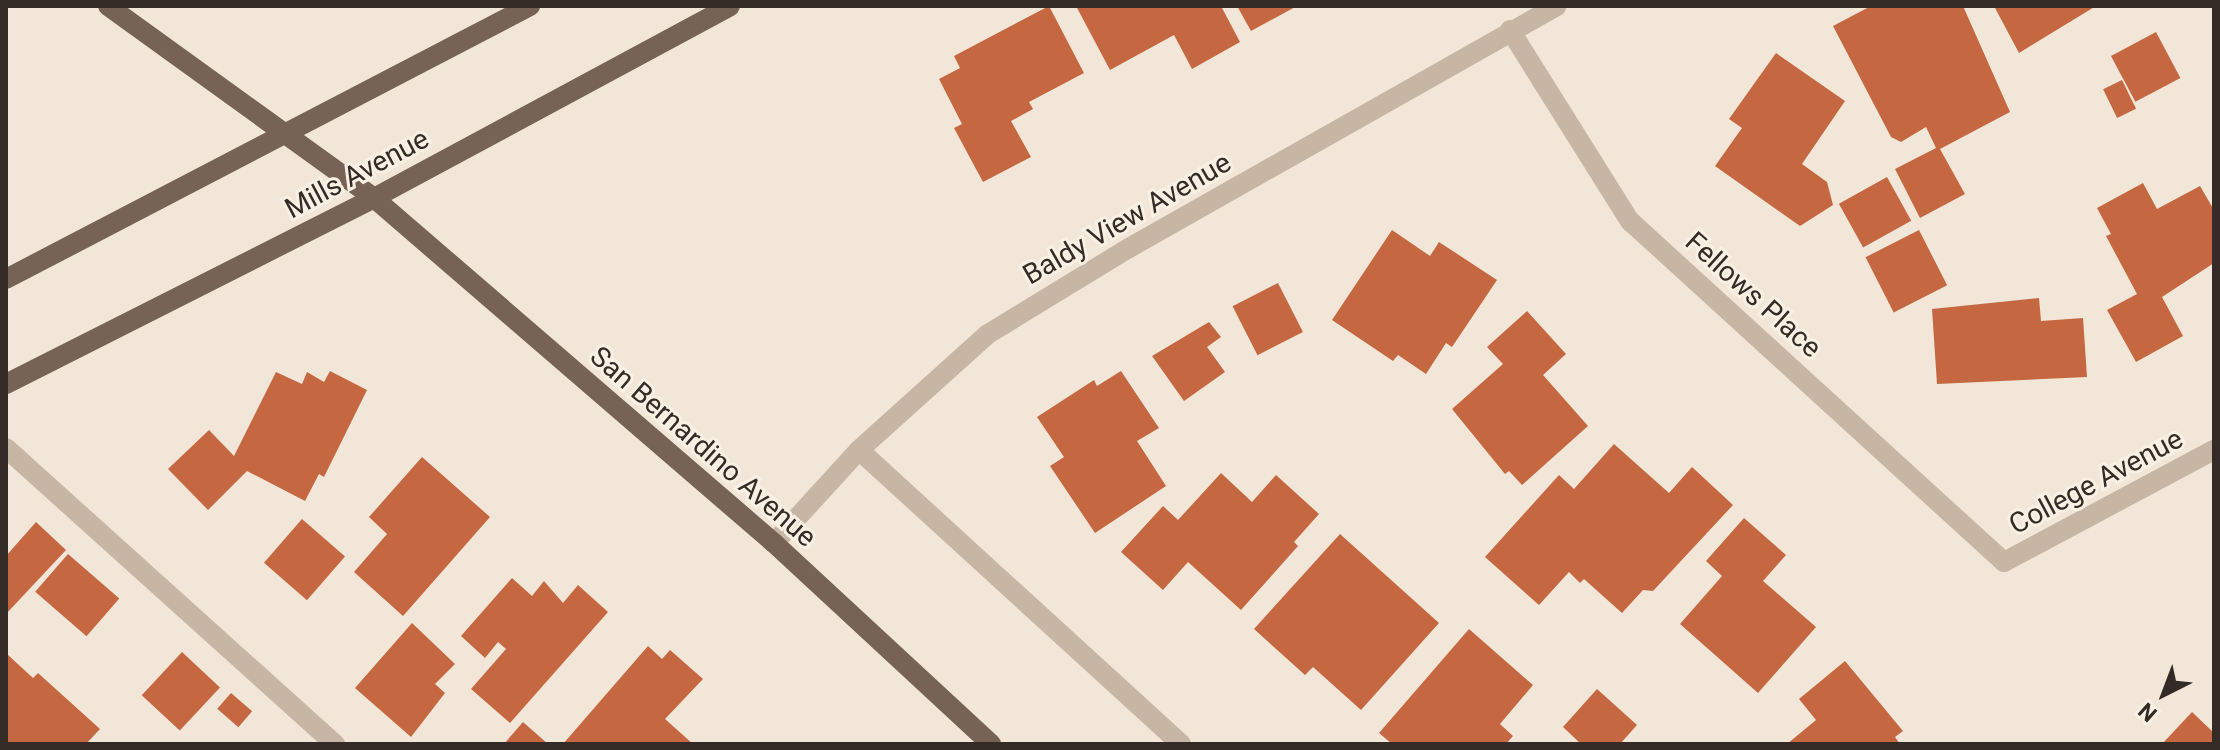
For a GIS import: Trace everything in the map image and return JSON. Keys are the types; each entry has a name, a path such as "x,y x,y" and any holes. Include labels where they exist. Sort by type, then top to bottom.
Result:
{"main road":[{"name":"San Bernardino Avenue","path":"108,6 374,198 774,543 991,744"},
{"path":"6,279 288,136 530,6"},
{"name":"Mills Avenue","path":"6,384 374,198 730,6"}],"street":[{"name":"Baldy View Avenue","path":"774,543 859,450 988,334 1556,6"},
{"name":"Fellows Place","path":"1510,30 1630,221 2004,562"},
{"path":"6,448 335,744"},
{"path":"859,450 1181,744"},
{"name":"College Avenue","path":"2004,562 2214,450"}],"building":[{"path":"1049,6 1084,73 1029,102 1033,109 1011,121 1031,157 983,182 954,128 962,124 939,79 960,68 954,56"},
{"path":"1076,6 1221,6 1240,42 1192,69 1174,35 1110,70"},
{"path":"1237,6 1297,6 1251,31"},
{"path":"1871,6 1963,6 2010,112 1940,149 1965,194 1920,218 1895,169 1936,148 1926,127 1901,142 1891,137 1833,26"},
{"path":"1994,6 2096,6 2019,53"},
{"path":"2156,32 2180,78 2135,102 2111,56"},
{"path":"1776,53 1845,101 1802,164 1827,182 1833,205 1800,226 1715,166 1742,128 1729,119"},
{"path":"2122,80 2136,109 2117,118 2103,89"},
{"path":"1887,177 1911,221 1863,247 1839,204"},
{"path":"2143,183 2157,209 2200,186 2214,210 2214,263 2162,297 2183,336 2136,362 2107,310 2137,294 2106,236 2111,234 2097,208"},
{"path":"1392,230 1430,256 1439,242 1497,280 1452,347 1446,343 1426,374 1398,355 1393,361 1332,320"},
{"path":"1919,230 1947,285 1894,312 1866,257"},
{"path":"1278,283 1303,332 1258,355 1233,306"},
{"path":"2039,298 2041,321 2083,318 2087,377 1937,384 1932,309"},
{"path":"1527,311 1566,354 1543,375 1588,426 1522,485 1509,471 1505,474 1452,409 1503,364 1487,347"},
{"path":"1209,322 1221,337 1207,347 1225,372 1184,401 1152,356"},
{"path":"330,371 367,390 324,477 319,474 305,501 247,471 208,510 168,469 209,430 234,456 276,372 302,384 307,372 324,382"},
{"path":"1121,371 1159,428 1137,441 1166,486 1095,533 1050,466 1064,457 1037,417 1094,380 1097,386"},
{"path":"1614,444 1669,493 1692,467 1733,505 1653,591 1643,590 1622,613 1584,579 1580,583 1569,572 1539,605 1485,557 1559,475 1574,489"},
{"path":"422,457 490,517 403,616 354,572 387,534 369,517"},
{"path":"1221,473 1252,502 1276,475 1319,514 1294,542 1298,546 1241,610 1188,562 1163,590 1121,552 1163,506 1178,520"},
{"path":"1744,518 1786,555 1763,581 1816,627 1758,693 1680,624 1722,576 1706,561"},
{"path":"302,519 345,556 307,600 264,563"},
{"path":"36,522 66,550 6,614 6,556"},
{"path":"1340,534 1439,623 1361,710 1313,667 1305,675 1254,629"},
{"path":"68,554 119,599 87,636 35,592"},
{"path":"512,578 532,596 544,581 563,603 578,585 608,612 510,723 471,689 506,649 498,642 485,658 461,636"},
{"path":"412,623 455,664 435,684 445,693 411,737 355,688"},
{"path":"1469,629 1533,685 1500,724 1513,736 1506,744 1392,744 1379,733"},
{"path":"648,646 662,659 670,650 703,679 665,719 693,744 563,744"},
{"path":"182,652 220,687 180,731 142,695"},
{"path":"7,654 33,678 38,673 100,729 86,744 6,744"},
{"path":"1845,661 1903,731 1895,737 1900,744 1787,744 1816,720 1799,699"},
{"path":"1597,689 1637,725 1620,744 1581,744 1563,727"},
{"path":"231,693 252,711 238,727 217,709"},
{"path":"2192,712 2214,733 2214,744 2162,744"},
{"path":"523,722 548,744 504,744"}]}
